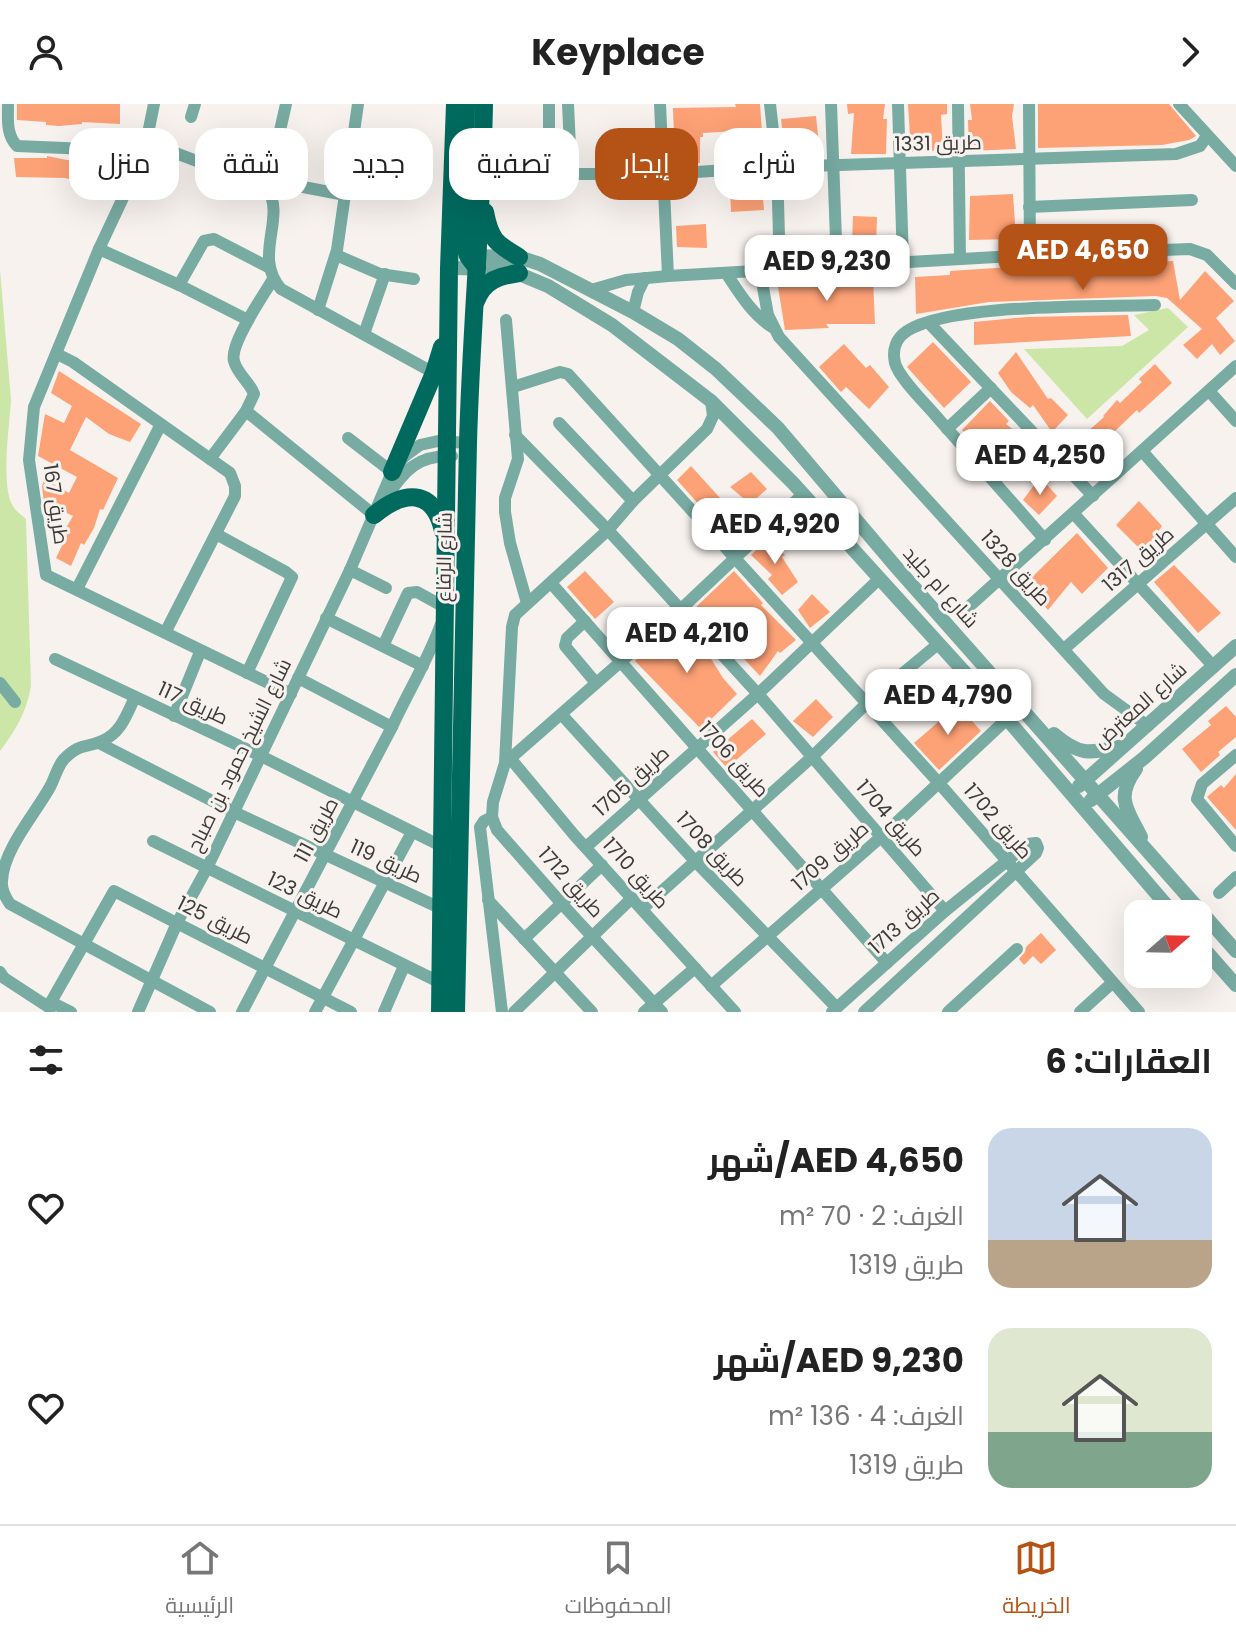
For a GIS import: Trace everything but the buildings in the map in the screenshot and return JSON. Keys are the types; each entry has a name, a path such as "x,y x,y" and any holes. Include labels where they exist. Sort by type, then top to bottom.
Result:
{"main road":[{"name":"شارع الرفاع","path":"440,1012 449,264 455,104"},
{"path":"466,104 465,246 474,260"},
{"name":"شارع الرفاع","path":"483,128 484,104"},
{"name":"شارع الرفاع","path":"456,1012 474,260 482,200"},
{"path":"473,316 477,299 485,285 519,265 499,247 489,231 482,200"},
{"path":"392,472 434,373 448,329"},
{"path":"374,515 394,500 403,497 420,499 428,503 439,517 447,548"}],"street":[{"path":"8,104 8,128 11,140 17,146 69,148"},
{"name":"طريق 167","path":"150,128 154,104"},
{"path":"281,128 286,104"},
{"path":"355,128 358,104"},
{"path":"549,104 549,128"},
{"path":"568,104 569,128"},
{"path":"660,104 661,128"},
{"path":"770,104 773,128"},
{"path":"831,104 837,267"},
{"path":"898,104 903,262"},
{"path":"958,104 960,259"},
{"path":"1029,104 1030,255"},
{"path":"1179,104 1236,166"},
{"name":"طريق 1331","path":"824,166 1176,154 1200,146 1207,136"},
{"name":"طريق 167","path":"121,200 34,407 29,460 46,575 291,694"},
{"path":"210,459 246,411 254,394 234,362 233,355 271,273 273,200"},
{"path":"318,310 336,255 344,200"},
{"path":"665,200 668,276"},
{"path":"778,200 780,270"},
{"path":"1029,207 1192,200"},
{"path":"179,285 204,241 214,239 271,273 281,289 434,373"},
{"path":"99,249 248,320"},
{"path":"591,290 614,282 668,276 1030,255 1196,250 1212,259 1236,284"},
{"path":"336,255 385,274 414,279"},
{"name":"شارع ام جليد","path":"449,264 474,260 540,264 633,312 678,339 716,369 778,428 1236,951"},
{"name":"شارع ام جليد","path":"519,265 612,325 711,401 753,441 1007,719 1162,900"},
{"name":"طريق 1328","path":"760,271 772,327 779,337 1110,700 1148,726"},
{"path":"726,273 752,311 772,327"},
{"path":"364,334 385,274"},
{"path":"633,312 645,278"},
{"path":"1045,540 895,365 894,349 898,340 908,331 929,323 984,312 1155,305"},
{"path":"506,320 518,459 505,498 505,512 510,543 527,603"},
{"path":"929,323 1093,496"},
{"path":"57,354 73,362 230,473 235,496 166,631"},
{"path":"964,611 1236,366"},
{"name":"طريق 1702","path":"513,387 557,372 568,374 938,782 1139,1012"},
{"path":"947,429 991,388"},
{"path":"1209,391 1236,421"},
{"path":"502,1012 480,827 492,817 493,802 507,761 515,615 608,530 711,423 711,401"},
{"path":"246,411 374,515"},
{"path":"559,423 633,501"},
{"path":"77,589 160,426"},
{"name":"طريق 1704","path":"515,435 608,530 758,694 945,911"},
{"path":"348,438 392,472"},
{"name":"شارع الشيخ حمود بن صباح","path":"138,1012 177,923 207,868 350,570 392,472 405,456 420,445 468,450"},
{"name":"شارع الشيخ حمود بن صباح","path":"374,515 409,467 447,449"},
{"path":"1142,451 1236,557"},
{"path":"507,761 681,609 803,494"},
{"name":"طريق 1317","path":"1064,649 1236,498"},
{"path":"1074,514 1214,667"},
{"path":"216,534 292,577 247,673"},
{"path":"350,570 386,588"},
{"name":"طريق 1705","path":"586,847 758,694 878,580"},
{"name":"طريق 1706","path":"551,583 887,963"},
{"path":"383,646 408,593 417,592 446,611"},
{"name":"طريق 111","path":"242,1012 392,727 446,611"},
{"path":"326,618 423,666"},
{"path":"585,621 567,638 565,646 596,683"},
{"path":"642,909 812,757 867,703 938,644"},
{"name":"شارع المعترض","path":"1070,793 1236,646"},
{"path":"174,716 200,652"},
{"name":"طريق 117","path":"55,659 261,756 443,847"},
{"name":"شارع المعترض","path":"1082,808 1144,758 1236,675"},
{"path":"298,678 392,727"},
{"path":"0,683 15,702"},
{"path":"135,697 119,729 99,743 83,745 61,762 51,786 15,842 1,882 2,890 10,904 210,1012"},
{"path":"1020,706 1080,752 1127,745"},
{"name":"طريق 1708","path":"562,715 834,1010"},
{"name":"طريق 1709","path":"711,986 881,837 1007,719"},
{"name":"طريق 119","path":"99,743 234,812 442,909"},
{"path":"1236,755 1202,784 1197,793 1202,808 1236,846"},
{"path":"1144,758 1126,785 1124,802 1152,858"},
{"name":"طريق 1710","path":"507,761 734,1012"},
{"name":"طريق 1712","path":"492,817 497,830 653,1009"},
{"path":"315,1012 412,832"},
{"name":"طريق 123","path":"153,841 441,983"},
{"name":"طريق 1713","path":"834,1010 945,911 1030,842 1036,843 1038,851 864,1012"},
{"path":"524,939 602,865"},
{"path":"1219,893 1236,877"},
{"name":"طريق 125","path":"84,942 114,891 351,1012"},
{"path":"514,1012 632,898"},
{"path":"488,900 587,1010"},
{"path":"50,1007 84,942"},
{"path":"948,1012 1017,949"},
{"path":"1212,958 1236,985"},
{"path":"384,1012 404,966"},
{"path":"653,1009 695,968"},
{"path":"0,972 4,978 50,1007 71,1012"},
{"path":"1080,1012 1112,983"}],"green space":[{"path":"0,270 11,400 7,484 14,508 26,519 31,686 20,720 0,751"},
{"path":"1168,308 1188,327 1087,419 1024,349 1122,346 1149,330 1134,315"}]}
